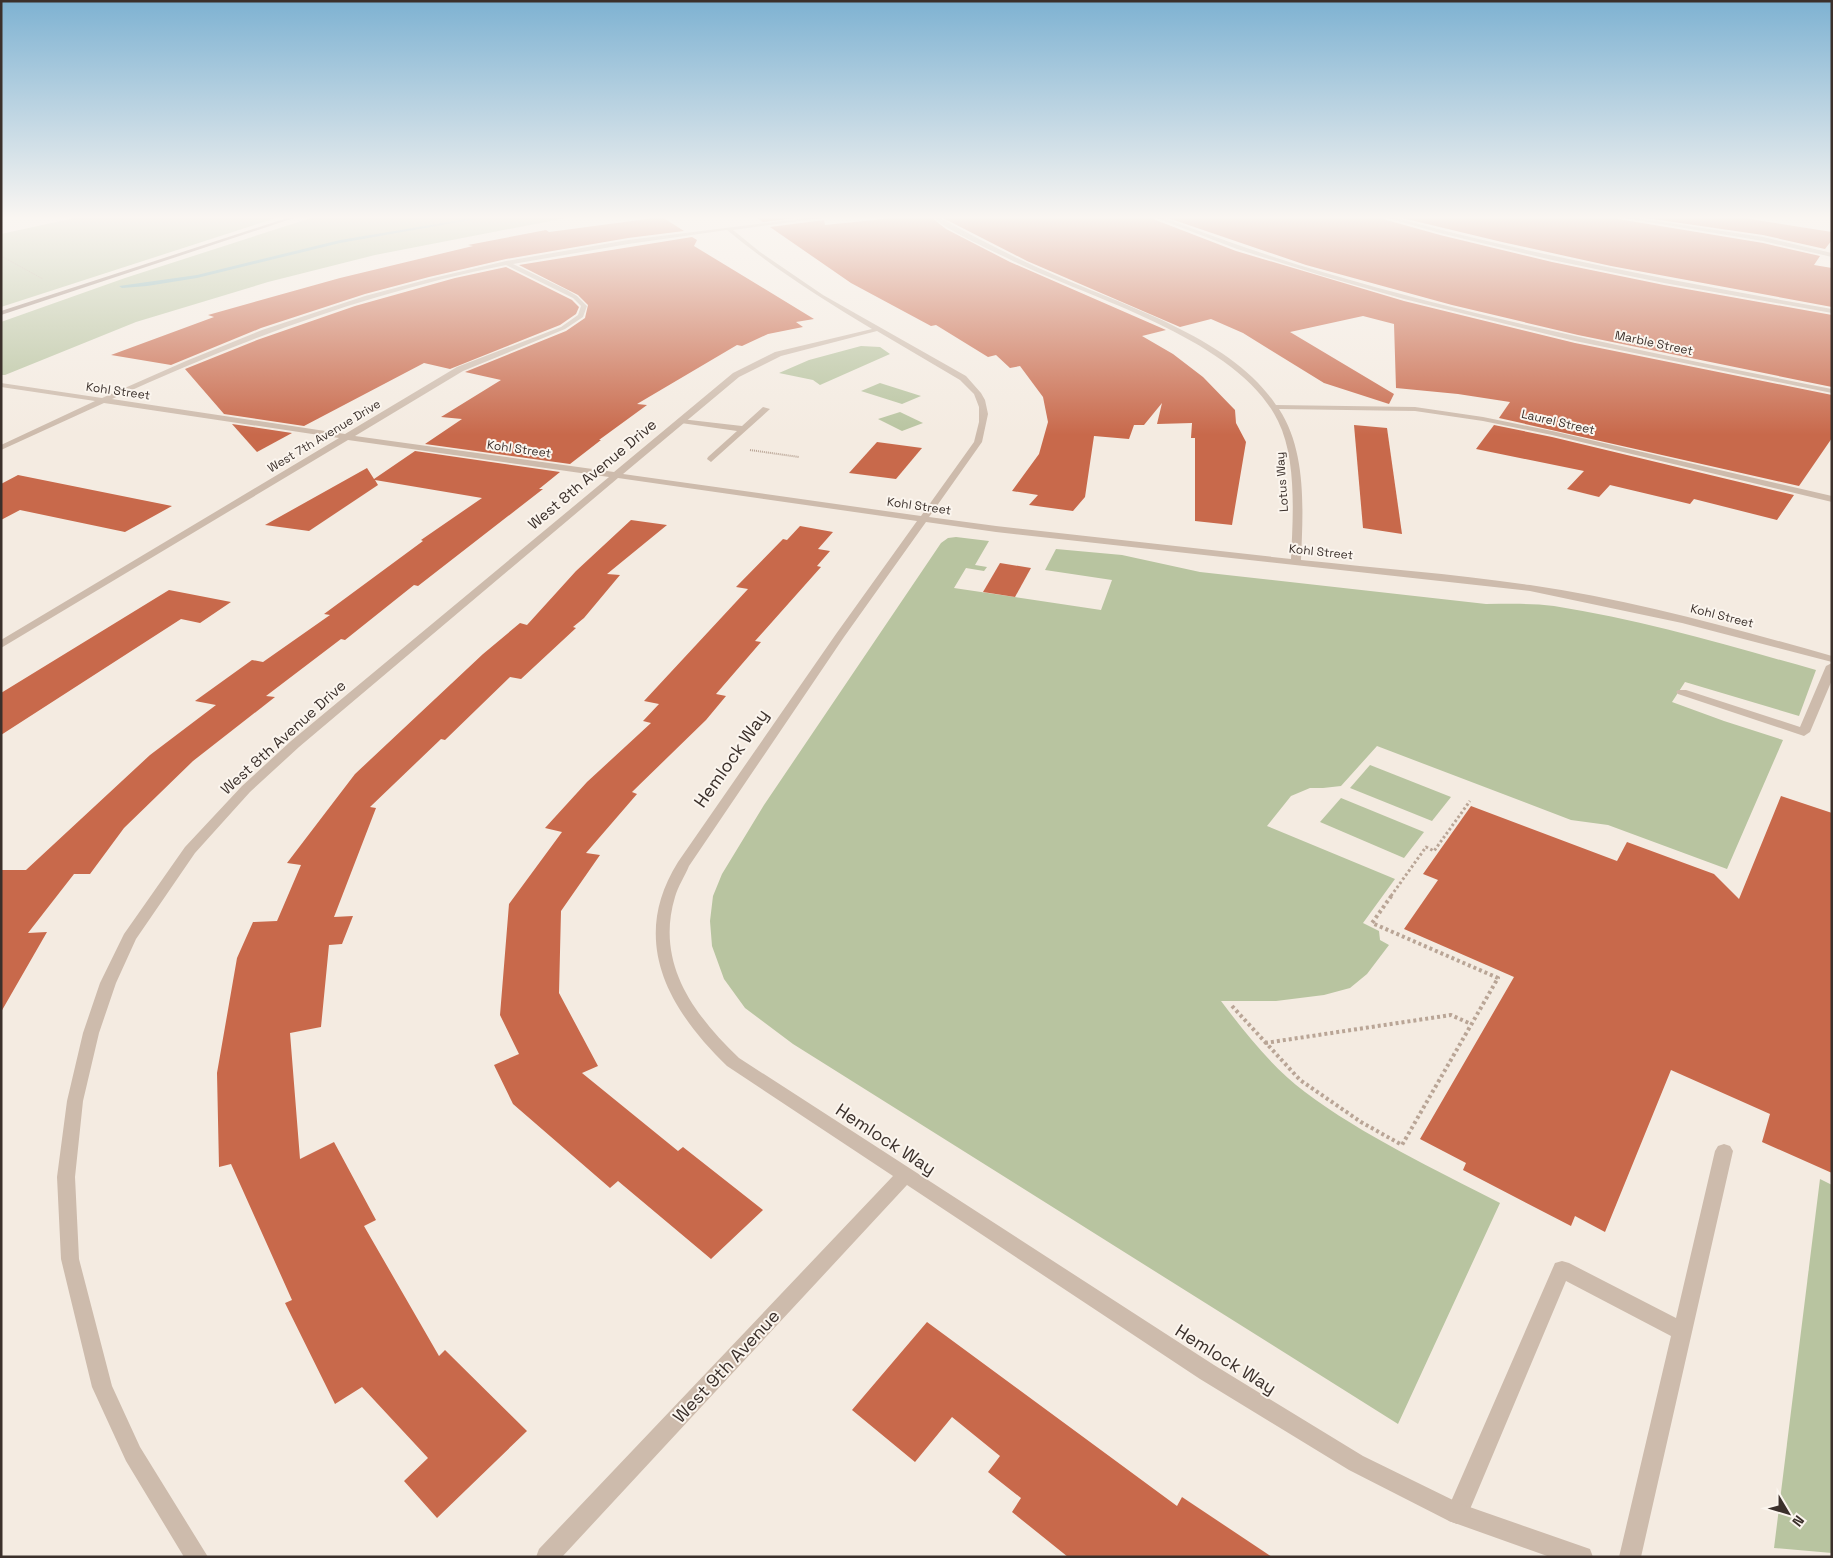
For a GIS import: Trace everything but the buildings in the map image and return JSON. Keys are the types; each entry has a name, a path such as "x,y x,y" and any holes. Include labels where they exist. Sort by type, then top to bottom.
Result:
{"main road":[{"path":"1,313 71,290"}],"street":[{"path":"1,448 220,349 305,317 395,290"},
{"name":"West 7th Avenue Drive","path":"1,645 460,369 563,328 581,316 584,306 575,297 560,290"},
{"name":"Hemlock Way","path":"813,290 962,378 974,388 982,400 986,413 978,442 698,840 683,865 667,898 663,949 672,985 682,1005 708,1040 732,1062 904,1176 1248,1397 1356,1463 1457,1513 1582,1557"},
{"name":"Lotus Way","path":"1084,290 1189,335 1246,374 1269,398 1282,420 1294,461 1296,562"},
{"name":"Marble Street","path":"1381,290 1446,308 1622,348 1832,391"},
{"path":"1717,290 1832,311"},
{"name":"West 8th Avenue Drive","path":"197,1557 133,1454 102,1387 70,1259 66,1177 75,1101 91,1033 108,983 129,938 190,850 246,789 295,744 736,375 754,364 794,349 879,329"},
{"name":"Kohl Street","path":"1,385 102,402 923,519 1530,588 1590,598 1753,637 1832,659"},
{"name":"Laurel Street","path":"1274,407 1415,409 1483,418 1832,499"},
{"path":"711,459 766,409"},
{"path":"681,421 744,428"},
{"path":"1682,692 1804,732 1832,666"},
{"path":"1630,1557 1724,1151"},
{"name":"West 9th Avenue","path":"547,1557 904,1176"},
{"path":"1457,1513 1562,1269 1683,1332"}],"path":[{"path":"749,450 799,457"},
{"path":"1232,1006 1300,1080 1361,1122 1402,1145 1498,978 1372,923 1426,847 1434,851 1470,801"},
{"path":"1265,1043 1451,1015 1471,1024"}],"green space":[{"path":"1,290 54,290 1,307"},
{"path":"92,290 243,290 136,322 5,375 1,375 1,322"},
{"path":"861,346 880,347 890,354 820,385 813,380 779,373 809,360"},
{"path":"880,383 921,396 902,404 861,391"},
{"path":"900,412 923,423 902,431 878,419"},
{"path":"956,537 989,541 975,565 987,567 984,571 966,568 954,588 1101,610 1112,580 1045,570 1056,549 1122,555 1200,572 1486,604 1554,606 1653,626 1816,670 1799,716 1685,682 1672,702 1783,740 1727,869 1608,825 1571,820 1377,746 1341,786 1310,788 1291,796 1267,826 1395,879 1363,923 1379,931 1380,940 1389,945 1367,974 1350,988 1324,995 1276,1001 1221,1001 1250,1038 1281,1072 1327,1108 1425,1165 1500,1203 1398,1424 793,1044 745,1008 724,979 712,946 710,921 713,896 722,874 764,805 941,543 948,538"},
{"path":"1370,765 1451,797 1432,821 1350,788"},
{"path":"1341,798 1424,832 1404,858 1320,822"},
{"path":"1820,1179 1832,1185 1832,1553 1774,1548"}]}
